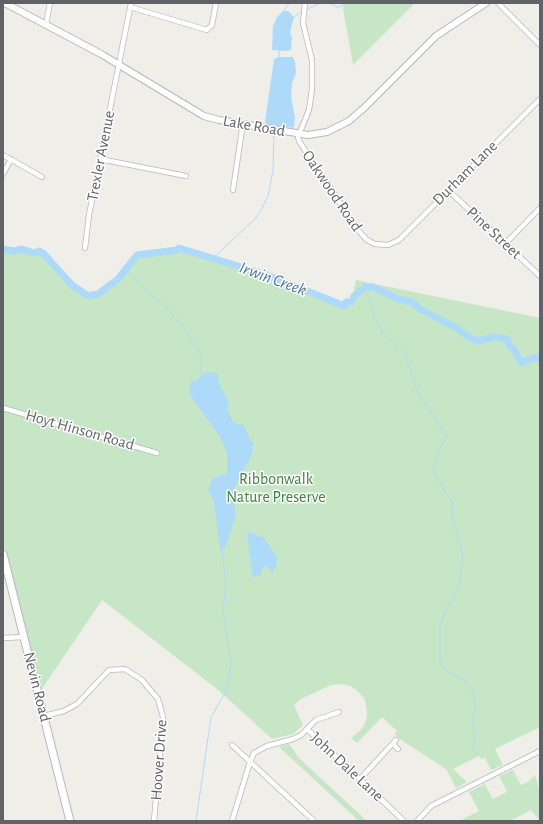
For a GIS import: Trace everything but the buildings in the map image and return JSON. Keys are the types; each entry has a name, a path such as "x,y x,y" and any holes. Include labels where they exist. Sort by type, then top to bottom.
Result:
{"main road":[{"name":"Nevin Road","path":"3,554 70,821"}],"street":[{"name":"Lake Road","path":"5,3 118,64 197,112 218,120 243,123 299,134 327,132 349,121 436,36 486,3"},
{"path":"46,24 50,3"},
{"path":"131,5 207,30 212,25 216,3"},
{"name":"Oakwood Road","path":"306,3 303,23 312,60 312,89 309,110 299,134 300,144 361,234 367,240 375,244 388,245"},
{"path":"498,3 540,45"},
{"name":"Trexler Avenue","path":"85,248 89,215 131,5"},
{"name":"Durham Lane","path":"388,245 404,235 540,98"},
{"path":"233,190 243,123"},
{"path":"3,155 42,177"},
{"path":"3,174 11,159"},
{"path":"100,159 186,176"},
{"name":"Pine Street","path":"448,190 540,276"},
{"path":"505,244 540,208"},
{"name":"Hoyt Hinson Road","path":"3,408 157,453"},
{"path":"3,638 24,637"},
{"name":"Hoover Drive","path":"44,716 64,711 77,704 109,670 125,669 142,680 158,699 163,717 154,821"},
{"path":"232,821 250,762 254,754 261,748 293,739 307,729 316,720 339,712"},
{"name":"John Dale Lane","path":"307,729 404,821"},
{"path":"360,779 394,742 398,749"},
{"path":"232,745 314,821"},
{"path":"417,821 431,806 540,752"}],"green space":[{"path":"342,3 415,3 353,65"},
{"name":"Ribbonwalk Nature Preserve","path":"179,248 264,274 345,306 351,306 356,280 540,318 540,727 495,749 503,765 491,770 485,758 481,759 479,756 453,769 467,782 456,788 446,769 401,740 395,734 397,731 382,717 357,743 351,738 361,730 366,721 367,712 365,700 359,692 350,686 341,684 331,685 301,699 294,705 303,725 293,734 272,739 217,689 102,600 42,689 26,638 3,543 3,249 14,251 22,249 34,253 39,251 44,254 72,285 88,296 98,294 118,279 137,255 177,250"},
{"path":"289,744 299,758 367,821 359,821 279,747"},
{"path":"513,770 521,785 528,782 535,775 540,793 540,821 531,810 510,821 459,821 479,811 469,792 485,784 493,799 507,792 499,776"}],"water":[{"path":"283,11 288,11 294,17 290,32 292,38 291,50 272,50 273,26 277,17"},
{"path":"279,57 293,57 295,62 296,73 292,83 291,96 295,118 294,128 282,126 275,128 268,126 265,122 274,59"},
{"path":"206,372 217,373 219,384 229,403 227,407 228,412 234,423 244,425 249,438 253,443 253,450 250,459 234,488 233,499 236,514 227,543 222,551 220,549 214,502 208,490 213,478 227,473 227,454 220,437 190,395 189,389 191,382"},
{"path":"249,532 263,537 277,557 277,564 272,573 267,566 263,567 261,575 254,577 252,573 247,533"}],"waterway":[{"path":"283,12 289,3"},
{"path":"308,9 320,3"},
{"path":"329,3 337,7 340,7 344,3"},
{"path":"294,17 301,12"},
{"path":"279,49 279,58"},
{"path":"213,258 255,219 268,196 273,170 274,134"},
{"name":"Irwin Creek","path":"3,249 14,251 22,249 34,253 39,251 44,254 72,285 88,296 98,294 118,279 137,255 177,250 179,248 264,274 345,306 346,302 352,302 354,296 360,291 366,287 373,287 398,299 412,302 420,309 455,327 472,339 478,341 493,337 507,339 510,347 514,349 521,363 533,358 540,358"},
{"path":"126,270 182,324 202,357 200,376"},
{"path":"360,291 365,292 370,299 374,316 384,335 405,354 417,391 447,436 438,451 433,472 452,502 453,521 463,555 459,588 448,606 440,624 440,663 450,674 465,680 473,693 476,706 472,718 475,738 473,746 476,756"},
{"path":"196,821 211,717 226,691 231,663 223,612 226,584 222,551"}]}
